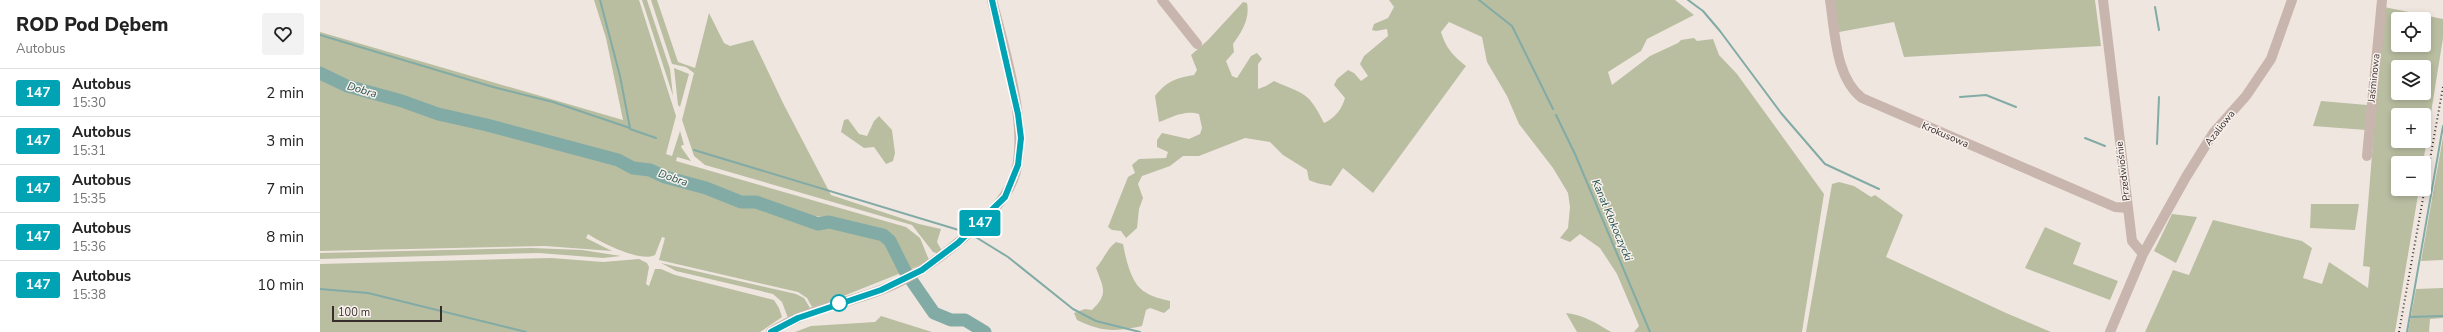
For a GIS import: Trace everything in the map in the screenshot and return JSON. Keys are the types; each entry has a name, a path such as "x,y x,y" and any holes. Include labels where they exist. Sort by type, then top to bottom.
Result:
{"street":[{"path":"772,332 805,315 901,281 922,270 958,243 1005,197 1018,165 1021,152 1018,114 992,0"},
{"path":"1162,0 1197,44"},
{"name":"Krokusowa","path":"1830,0 1845,76 1852,88 1862,98 2115,207 2128,208"},
{"name":"Przedwiośnie","path":"2103,0 2132,241 2143,254"},
{"name":"Azaliowa","path":"2143,254 2214,132 2262,74 2276,48 2292,0"},
{"name":"Jaśminowa","path":"2367,156 2382,0"},
{"path":"2110,332 2143,254"}],"green space":[{"path":"594,0 639,0 676,116 666,154 672,156 680,131 684,145 681,147 691,161 677,157 676,161 906,227 920,238 929,260 902,274 901,273 826,303 812,307 807,298 798,292 659,260 665,238 662,237 655,255 649,257 631,254 602,242 588,234 586,238 612,251 545,246 320,251 320,74 355,90 403,102 447,118 485,125 611,159 626,167 649,173 665,180 815,226 829,226 864,235 866,228 835,219 808,215 758,198 736,195 691,180 630,164 614,156 408,103 363,89 320,71 320,32 623,120 606,38"},
{"path":"642,0 647,0 670,69 673,96"},
{"path":"651,0 657,0 678,62 695,68 709,13 724,43 730,46 753,40 784,105 831,195 919,224 941,229 937,242 942,251 939,254 933,252 912,225 705,165 694,156 682,120 694,73 686,67 672,64"},
{"path":"1389,0 1675,0 1694,15 1647,39 1641,51 1608,72 1612,85 1650,56 1678,43 1681,40 1694,38 1697,41 1713,39 1719,55 1737,74 1824,194 1802,332 1634,332 1639,326 1637,321 1617,274 1600,248 1580,234 1570,242 1560,238 1568,228 1570,207 1568,193 1553,168 1519,124 1507,96 1487,62 1482,37 1449,22 1441,32 1443,38 1450,51 1466,66 1373,193 1343,168 1331,186 1309,180 1307,170 1283,155 1270,142 1245,138 1199,156 1183,156 1170,166 1142,176 1138,184 1143,198 1139,209 1137,228 1126,238 1121,231 1112,230 1108,227 1128,177 1135,173 1132,165 1139,159 1166,158 1168,152 1157,147 1157,140 1162,133 1189,139 1200,134 1202,128 1199,114 1183,113 1159,122 1155,96 1172,81 1182,77 1194,75 1197,70 1191,55 1208,40 1243,2 1247,3 1248,9 1246,20 1242,30 1233,44 1234,52 1226,61 1232,76 1237,78 1251,56 1257,53 1262,59 1258,64 1258,89 1274,81 1305,95 1314,105 1324,123 1332,119 1338,113 1345,98 1334,85 1337,79 1348,70 1354,73 1361,81 1368,76 1360,64 1364,56 1388,36 1387,29 1376,31 1372,30 1374,24 1388,18 1394,7"},
{"path":"1834,0 2095,0 2101,46 1904,57 1894,22 1839,32"},
{"path":"2384,7 2409,12 2391,12 2391,52 2431,52 2431,17 2443,19 2443,38 2431,113 2431,108 2391,108 2391,148 2425,148 2424,156 2391,156 2391,196 2418,196 2395,332 2145,332 2173,270 2189,275 2213,220 2302,241 2312,248 2303,278 2322,284 2329,262 2368,288 2370,267 2363,266"},
{"path":"674,68 689,74 680,107 678,105"},
{"path":"2321,101 2367,105 2366,130 2313,126"},
{"path":"879,116 892,130 895,153 893,161 886,164 874,147 864,148 841,132 844,120 848,119 859,134 867,136 874,121"},
{"path":"2443,137 2443,260 2421,261"},
{"path":"1839,182 1854,186 1871,197 1875,195 1903,215 1886,257 2006,313 2051,332 1806,332 1832,184"},
{"path":"2311,204 2359,204 2355,230 2310,228"},
{"path":"2172,214 2197,217 2176,263 2154,251"},
{"path":"2045,227 2081,243 2073,264 2118,281 2110,300 2025,268"},
{"path":"1116,242 1123,244 1130,271 1140,288 1157,298 1170,301 1170,308 1164,313 1150,308 1146,310 1142,326 1108,330 1094,327 1077,320 1074,313 1085,309 1092,310 1101,299 1103,290 1096,268"},
{"path":"532,248 582,250 621,256 603,258 539,253 320,259 320,253"},
{"path":"551,258 603,262 639,259 647,263 649,267 646,284 649,286 655,269 661,269 675,275 774,300 782,317 760,332 320,332 320,264"},
{"path":"661,263 796,294 804,298 810,308 788,318 782,302 773,294 676,271"},
{"path":"2443,288 2443,318 2430,319 2429,332 2408,332 2416,289"},
{"path":"1566,313 1584,318 1611,332 1577,332"},
{"path":"881,316 932,332 795,332 811,326 875,322"}],"waterway":[{"path":"320,35 493,87 553,102 630,128 620,76 600,0"},
{"name":"Kanał Kłokoczycki","path":"1479,0 1512,26 1553,109"},
{"path":"1688,0 1703,11 1720,31 1781,113 1825,164 1879,189"},
{"path":"2155,7 2159,30"},
{"name":"Dobra","path":"320,73 347,86 402,101 438,114 487,125 618,160 633,168 650,170 665,177 706,188 741,202 756,202 818,224 829,222 883,235 890,241 905,271 934,313 951,320 965,320 985,332"},
{"path":"1960,97 1986,95 2016,107"},
{"path":"2157,144 2159,97"},
{"name":"Kanał Kłokoczycki","path":"1556,115 1575,154 1650,332"},
{"path":"2407,332 2443,126"},
{"path":"630,129 656,138"},
{"path":"2085,138 2105,146"},
{"path":"694,150 962,231"},
{"path":"974,236 1008,257 1073,309 1096,321 1140,332"},
{"path":"320,289 368,293 526,332"},
{"path":"2410,317 2443,316"}],"railway":[{"path":"2399,332 2443,87"}],"bus line":[{"name":"147","path":"771,332 787,322 881,290 922,270 936,261 958,243 1005,197 1018,165 1021,152 1021,138 1018,114 992,0"}]}
